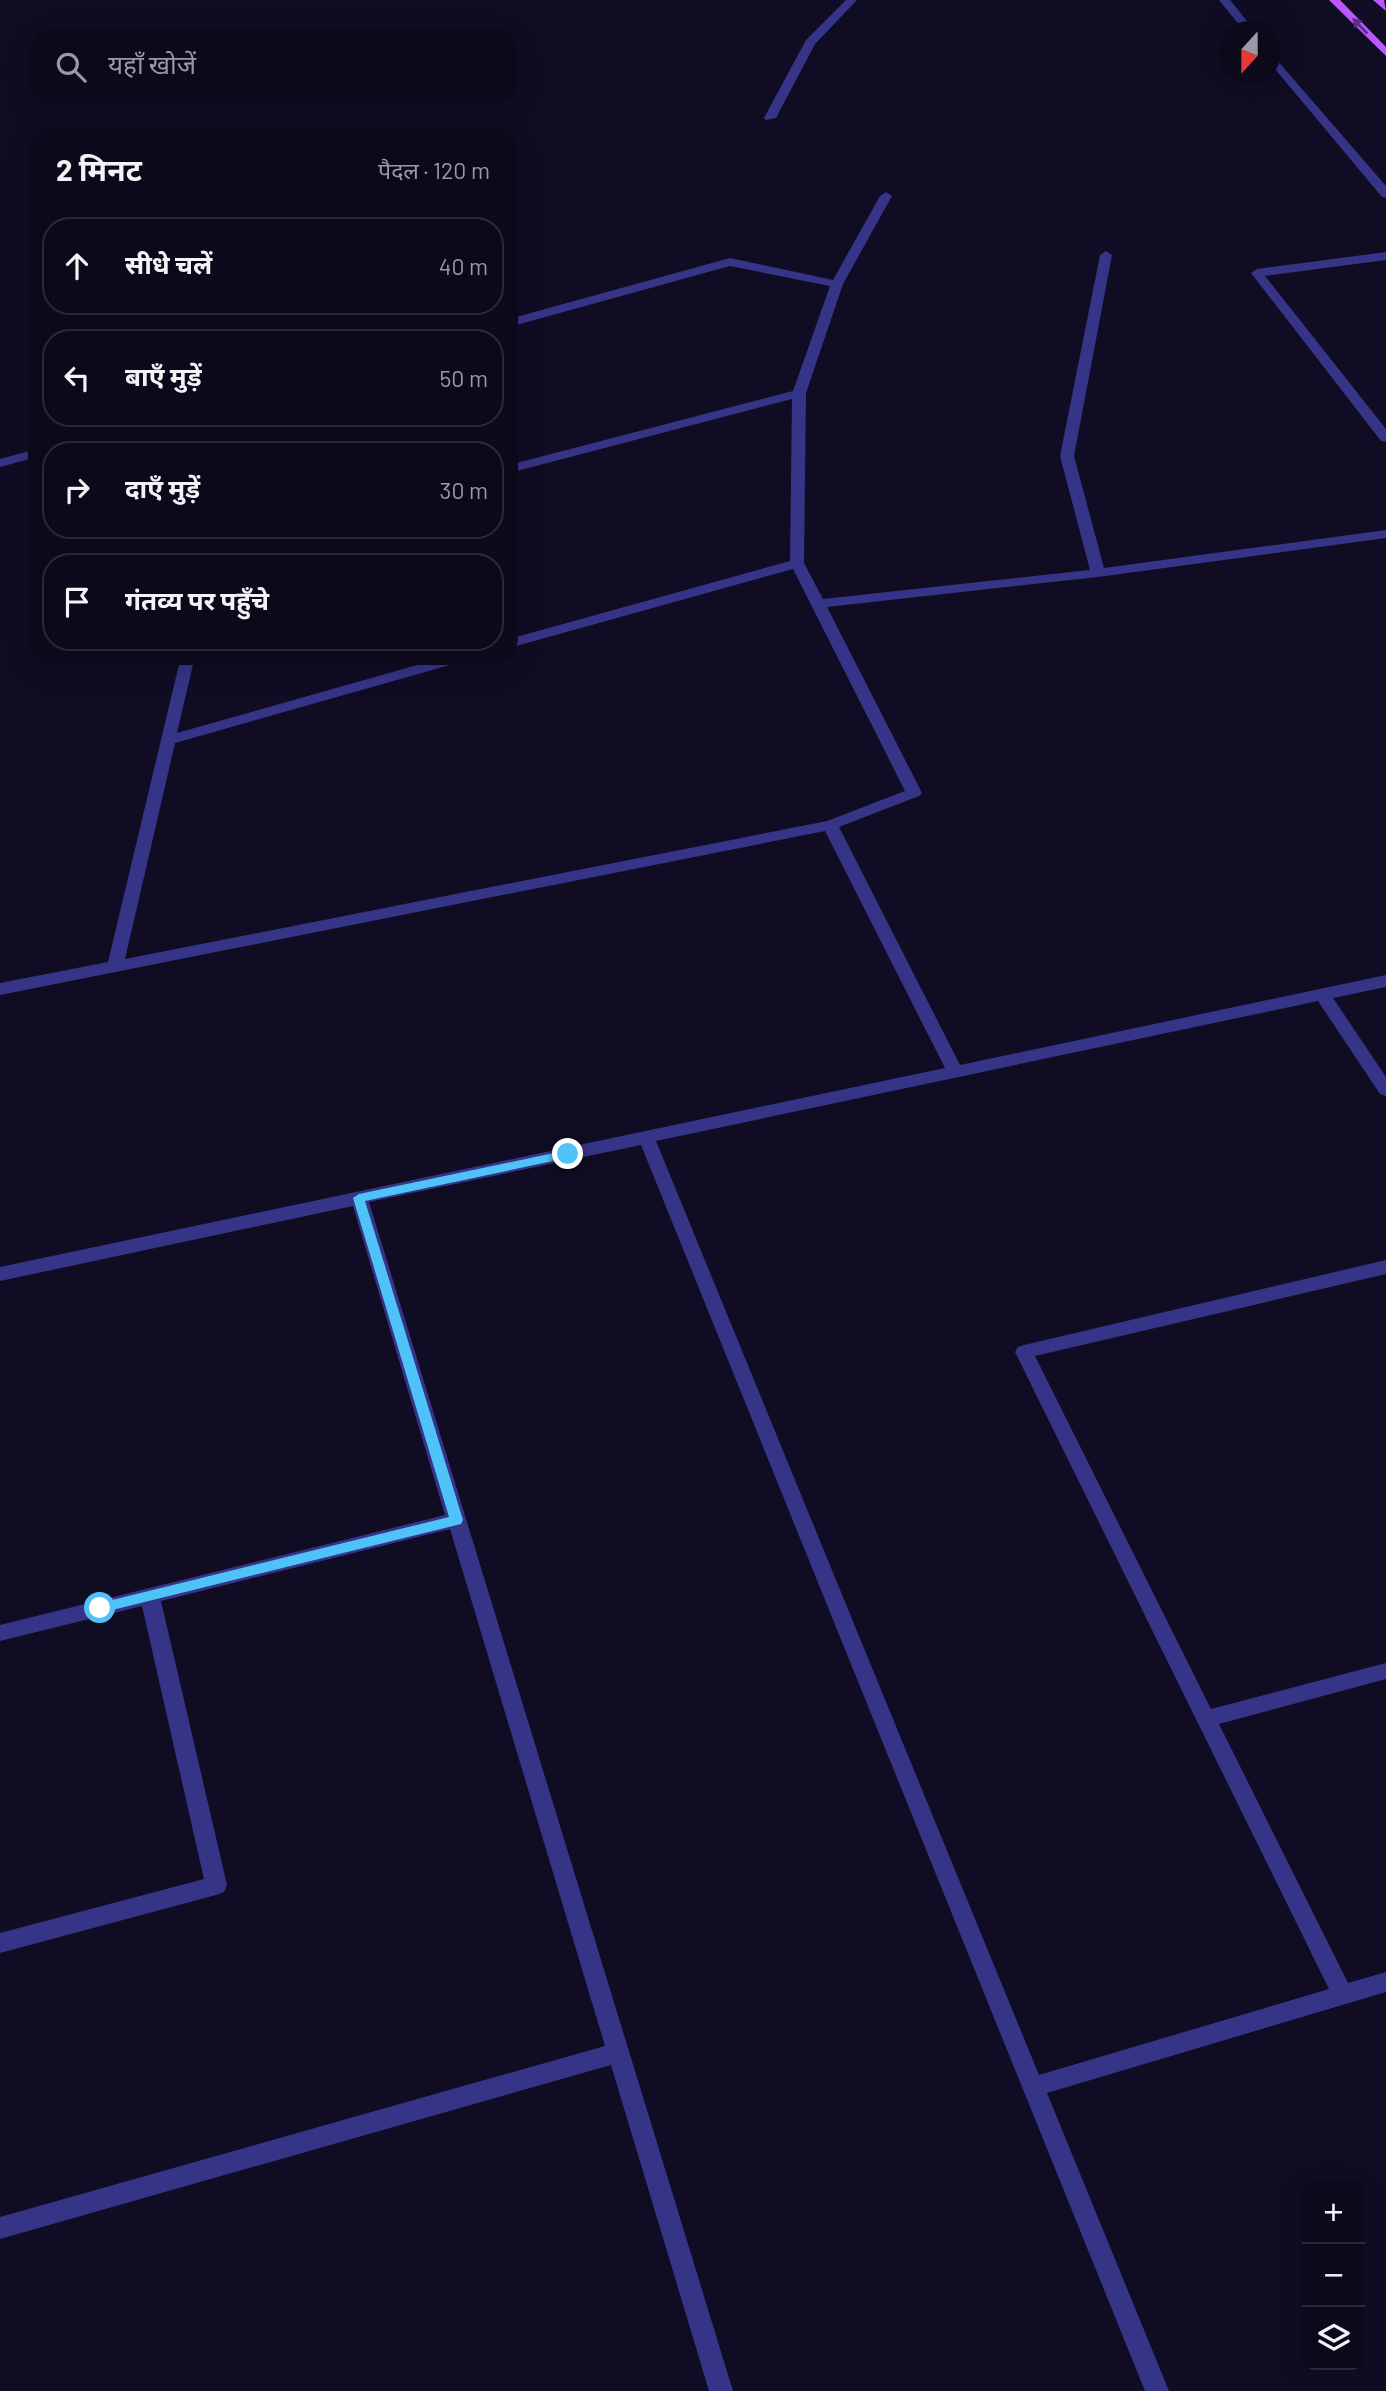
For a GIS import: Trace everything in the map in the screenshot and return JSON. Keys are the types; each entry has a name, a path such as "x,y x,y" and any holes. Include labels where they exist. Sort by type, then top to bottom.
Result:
{"main road":[{"path":"1334,0 1386,53"},
{"path":"1378,0 1386,8"}],"street":[{"path":"770,118 810,42 852,0"},
{"path":"1224,0 1242,21"},
{"path":"1281,68 1386,194"},
{"path":"0,989 830,825 914,793 797,563 799,393 837,284 886,196"},
{"path":"1098,573 1067,456 1106,255"},
{"path":"1386,256 1257,273 1386,438"},
{"path":"518,321 730,262 837,284"},
{"path":"518,467 799,393"},
{"path":"0,463 28,455"},
{"path":"819,604 1098,573 1386,534"},
{"path":"518,641 797,563"},
{"path":"116,966 186,665"},
{"path":"169,740 434,665"},
{"path":"830,825 955,1072"},
{"path":"0,1274 1386,981"},
{"path":"1323,995 1386,1090"},
{"path":"646,1138 1157,2391"},
{"path":"359,1198 721,2391"},
{"path":"1343,1995 1024,1352 1386,1267"},
{"path":"0,1633 456,1520"},
{"path":"0,1943 216,1885 150,1596"},
{"path":"1206,1719 1386,1671"},
{"path":"1033,2087 1386,1982"},
{"path":"0,2228 618,2053"}],"route":[{"path":"100,1608 456,1520 359,1198 568,1154"}]}
